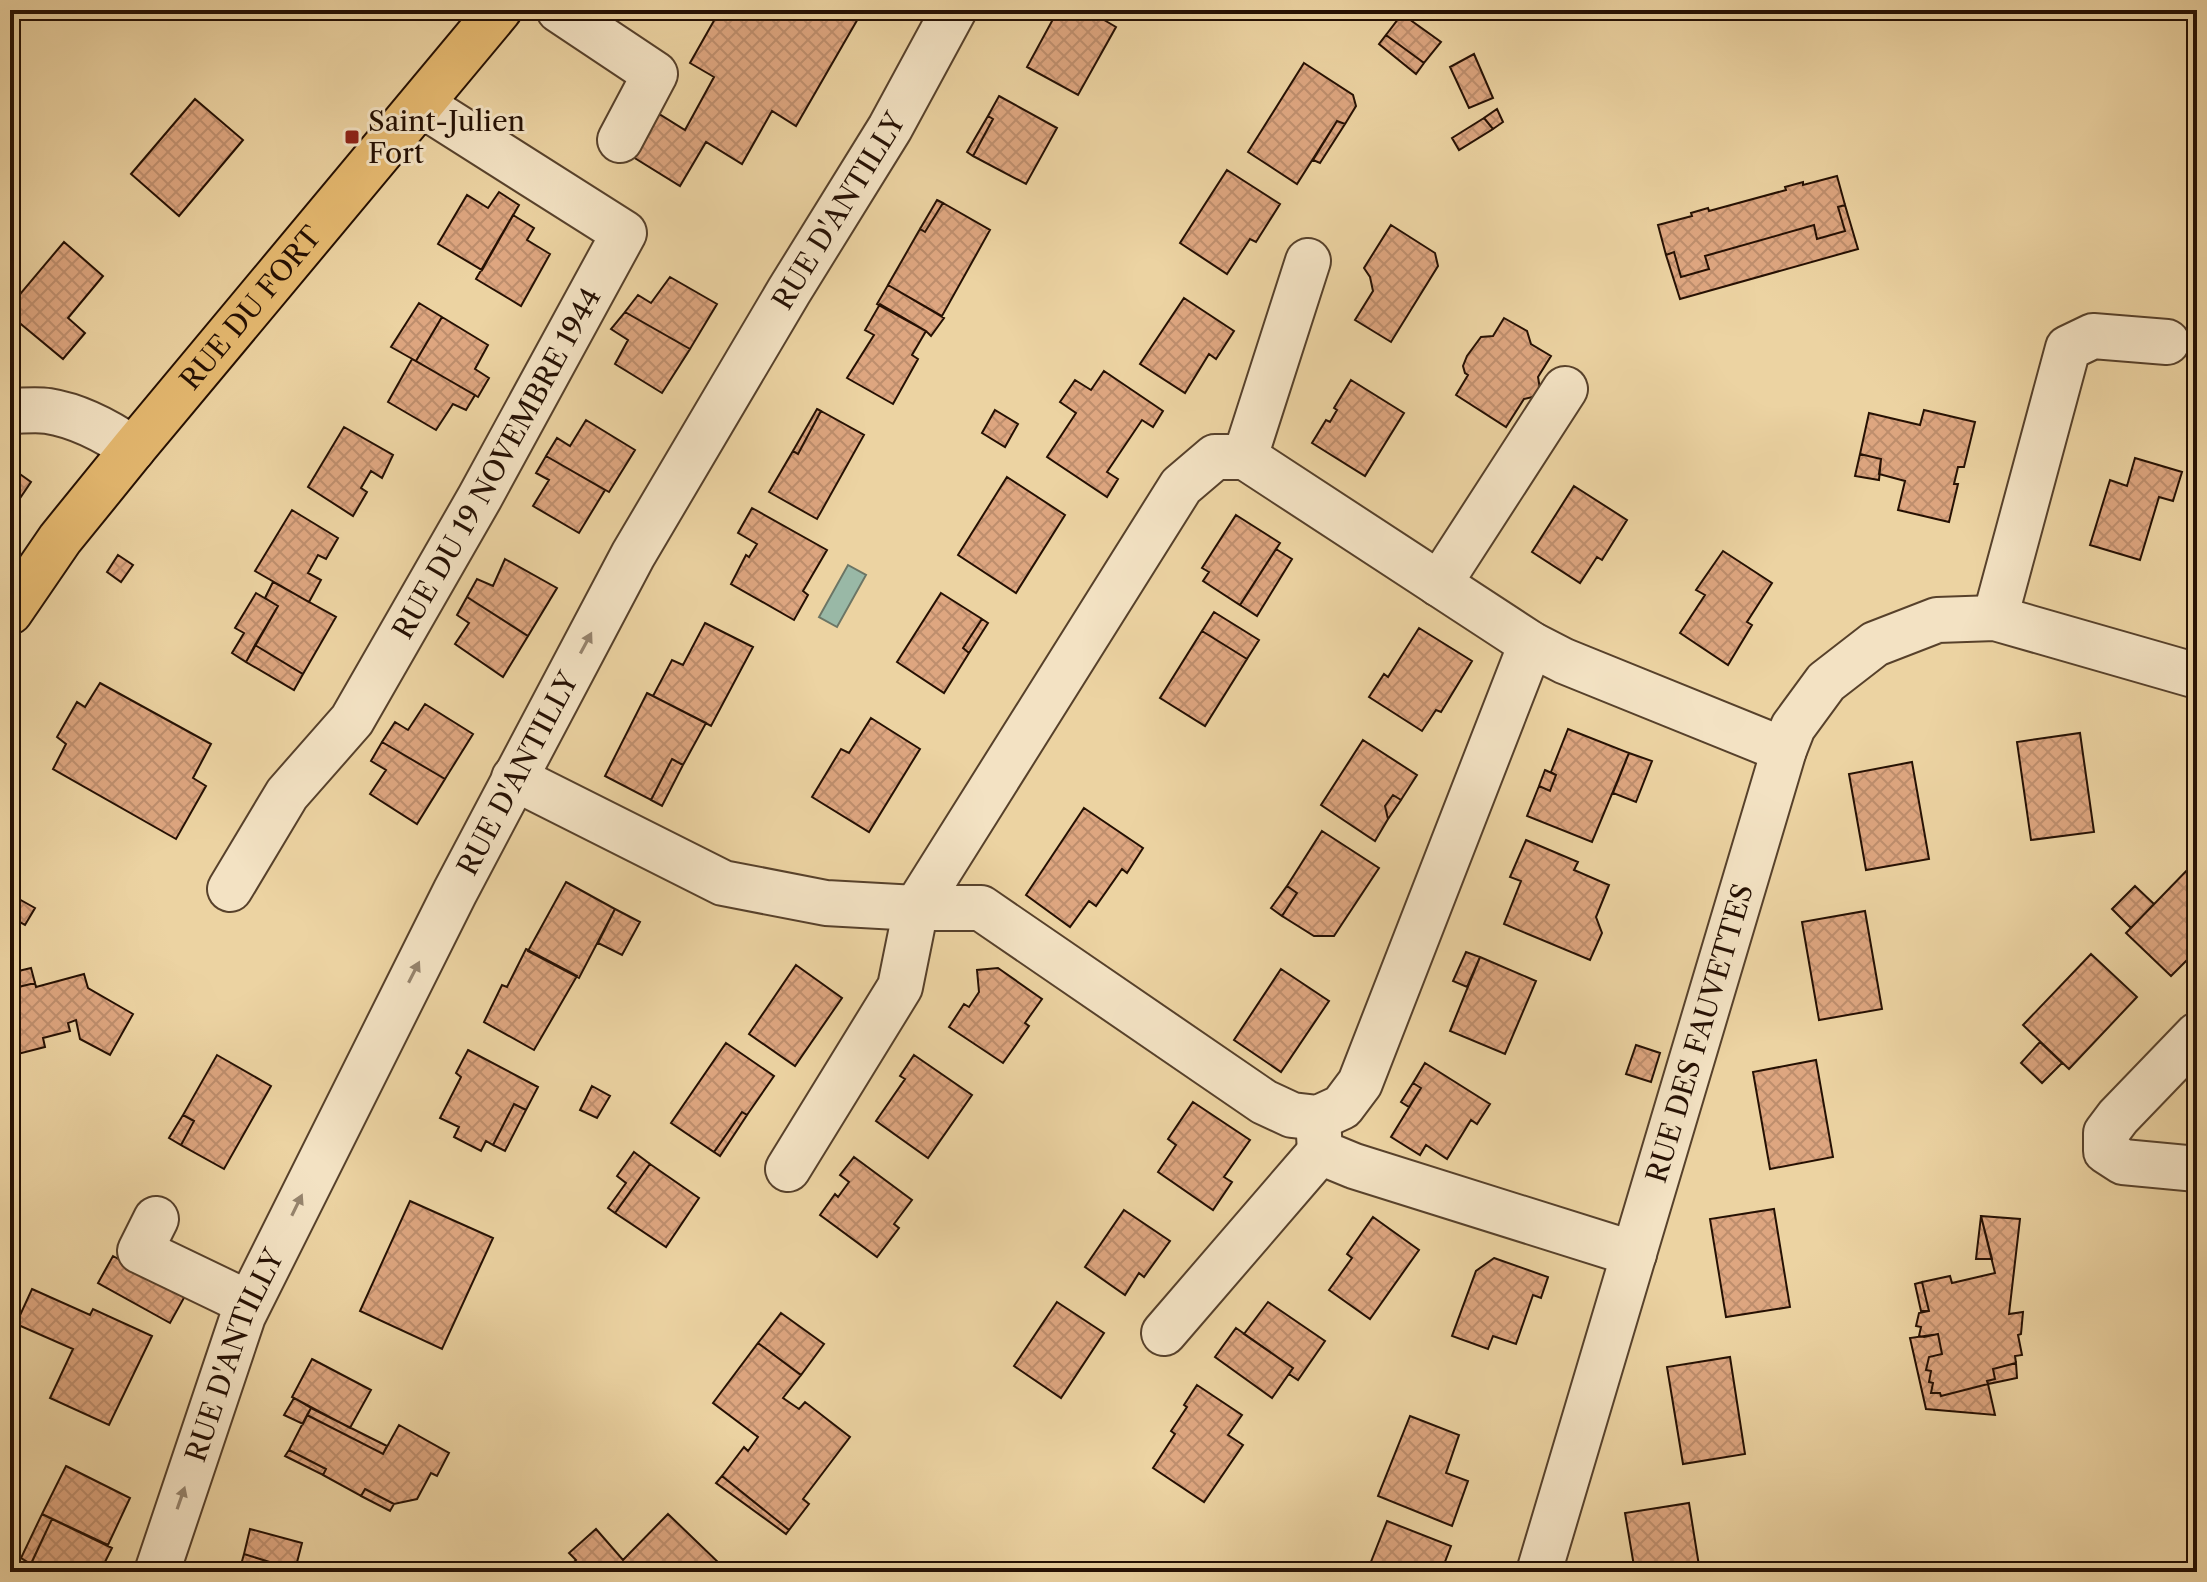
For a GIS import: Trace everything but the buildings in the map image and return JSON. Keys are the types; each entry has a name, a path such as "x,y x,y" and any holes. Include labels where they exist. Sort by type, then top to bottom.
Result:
{"main road":[{"name":"RUE DU FORT","path":"10,612 60,539 133,449 499,10"}],"street":[{"path":"559,10 655,74 620,140"},
{"name":"RUE D'ANTILLY","path":"157,1572 248,1303 371,1056 633,555 789,291 890,128 954,10"},
{"name":"RUE DU 19 NOVEMBRE 1944","path":"230,889 287,794 352,720 480,497 624,233 422,105"},
{"path":"1245,457 1308,261"},
{"path":"1995,618 2068,348 2093,336 2167,342"},
{"path":"1439,584 1565,389"},
{"path":"10,411 46,410 82,420 133,449"},
{"path":"788,1169 900,987 916,908 1181,486 1215,457 1245,457 1531,644 1564,661 1784,750"},
{"name":"RUE DES FAUVETTES","path":"1539,1572 1784,750 1793,727 1826,682 1875,644 1937,620 1995,618 2197,676"},
{"path":"1164,1333 1360,1083 1531,644"},
{"path":"514,778 723,883 826,903 981,908 1264,1102 1292,1115 1354,1166 1634,1254"},
{"path":"2197,1035 2106,1133 2106,1151 2123,1162 2197,1169"},
{"path":"156,1219 140,1251 248,1303"}],"shaded area":[{"path":"848,565 866,575 837,627 819,617"}],"place":[{"name":"Saint-Julien Fort","path":"352,137"}]}
